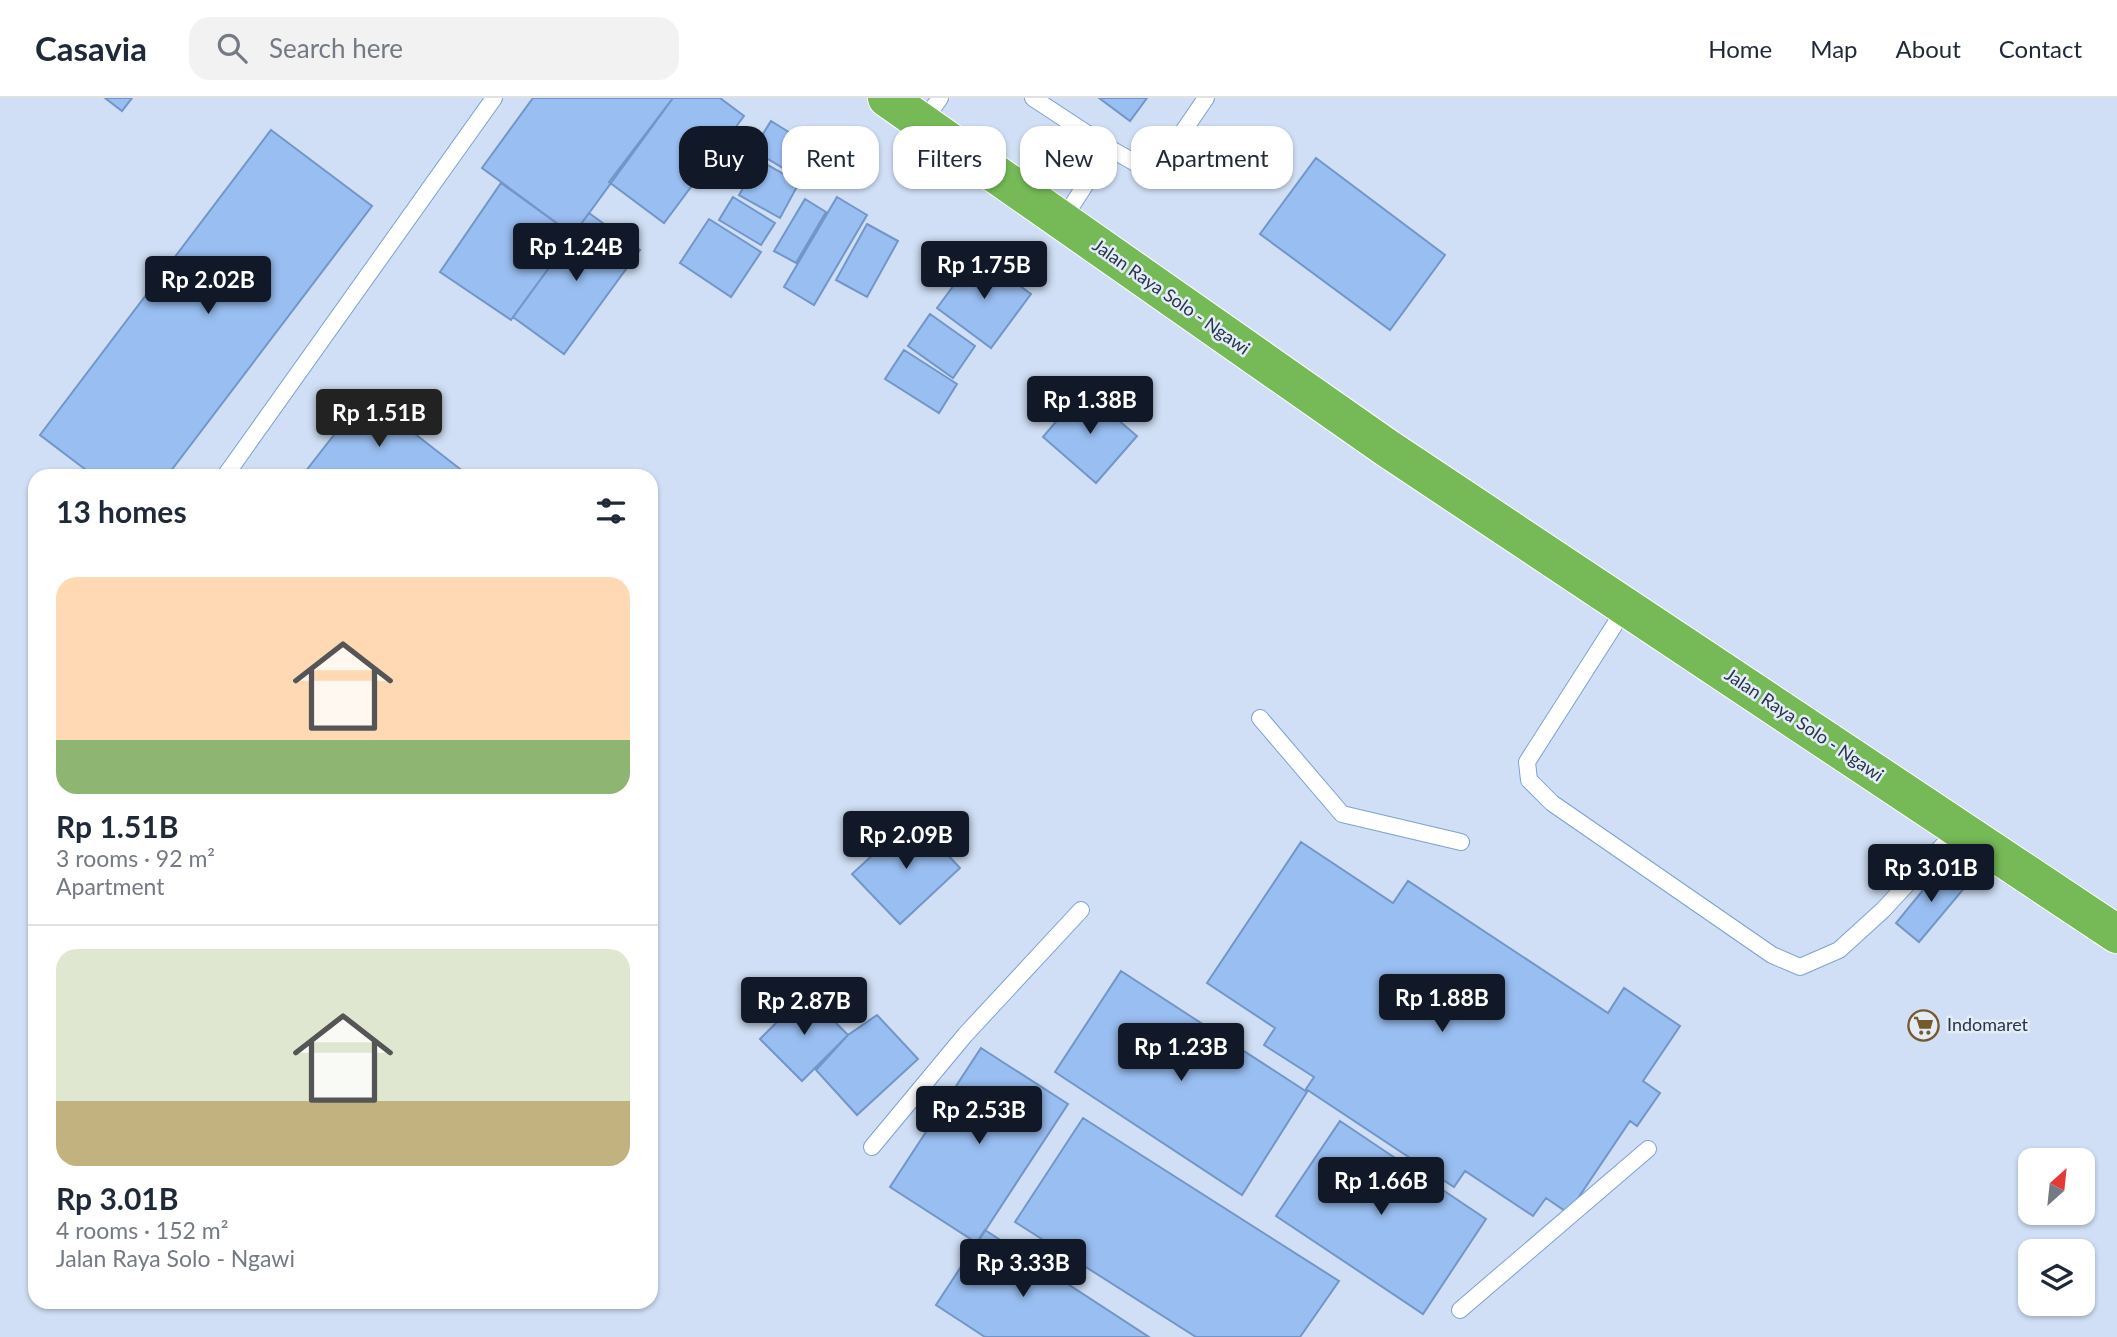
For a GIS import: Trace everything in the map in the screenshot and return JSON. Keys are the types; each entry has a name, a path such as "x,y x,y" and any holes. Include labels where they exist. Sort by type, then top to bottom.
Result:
{"highway":[{"name":"Jalan Raya Solo - Ngawi","path":"887,98 931,110 1062,220 1387,448 2117,934"}],"lane":[{"path":"230,469 494,98"},
{"path":"1033,98 1076,126"},
{"path":"1117,153 1146,169 1160,164 1206,98"},
{"path":"1062,220 1082,189"},
{"path":"1626,607 1527,762 1530,780 1552,803 1772,955 1800,967 1839,950 1882,910 1959,828"},
{"path":"1261,718 1342,814 1461,842"},
{"path":"872,1147 965,1035 1081,910"},
{"path":"1460,1310 1648,1149"}],"building":[{"path":"105,98 132,98 122,111"},
{"path":"533,98 673,98 573,235 482,168"},
{"path":"673,98 720,98 744,116 737,126 679,126 679,189 689,189 664,223 609,182"},
{"path":"1099,98 1147,98 1130,121"},
{"path":"771,121 782,128 782,167 768,159 768,126"},
{"path":"271,130 372,206 172,469 85,469 40,435"},
{"path":"1316,158 1445,255 1390,330 1260,234"},
{"path":"768,165 782,173 782,189 796,189 780,218 739,195 742,189 768,189"},
{"path":"501,183 573,235 511,320 440,272"},
{"path":"733,197 775,223 761,245 719,220"},
{"path":"837,197 867,215 814,305 784,287"},
{"path":"805,199 826,212 796,263 774,251"},
{"path":"589,213 640,250 564,354 513,317"},
{"path":"709,219 761,252 731,297 680,263"},
{"path":"867,224 898,241 867,297 836,280"},
{"path":"977,254 1031,294 991,348 937,308"},
{"path":"930,314 975,346 953,378 908,346"},
{"path":"904,350 957,384 939,413 885,379"},
{"path":"1083,390 1137,436 1096,483 1043,437"},
{"path":"365,395 460,469 307,469"},
{"path":"913,818 960,868 900,924 852,874"},
{"path":"1301,842 1393,903 1408,881 1608,1013 1624,988 1680,1026 1643,1081 1660,1093 1637,1126 1630,1121 1568,1213 1546,1198 1533,1216 1465,1171 1454,1187 1306,1089 1314,1077 1264,1045 1275,1028 1207,983"},
{"path":"1942,867 1966,886 1919,942 1896,923"},
{"path":"1121,971 1307,1092 1242,1195 1055,1072"},
{"path":"806,993 848,1035 802,1081 760,1039"},
{"path":"877,1015 918,1059 857,1115 816,1070 848,1035"},
{"path":"981,1048 1068,1104 977,1243 890,1187"},
{"path":"1083,1118 1339,1281 1300,1337 1196,1337 1015,1222"},
{"path":"1340,1121 1486,1219 1423,1314 1276,1216"},
{"path":"985,1230 1149,1337 985,1337 936,1305"}],"place":[{"name":"Indomaret","path":"1924,1025"}]}
